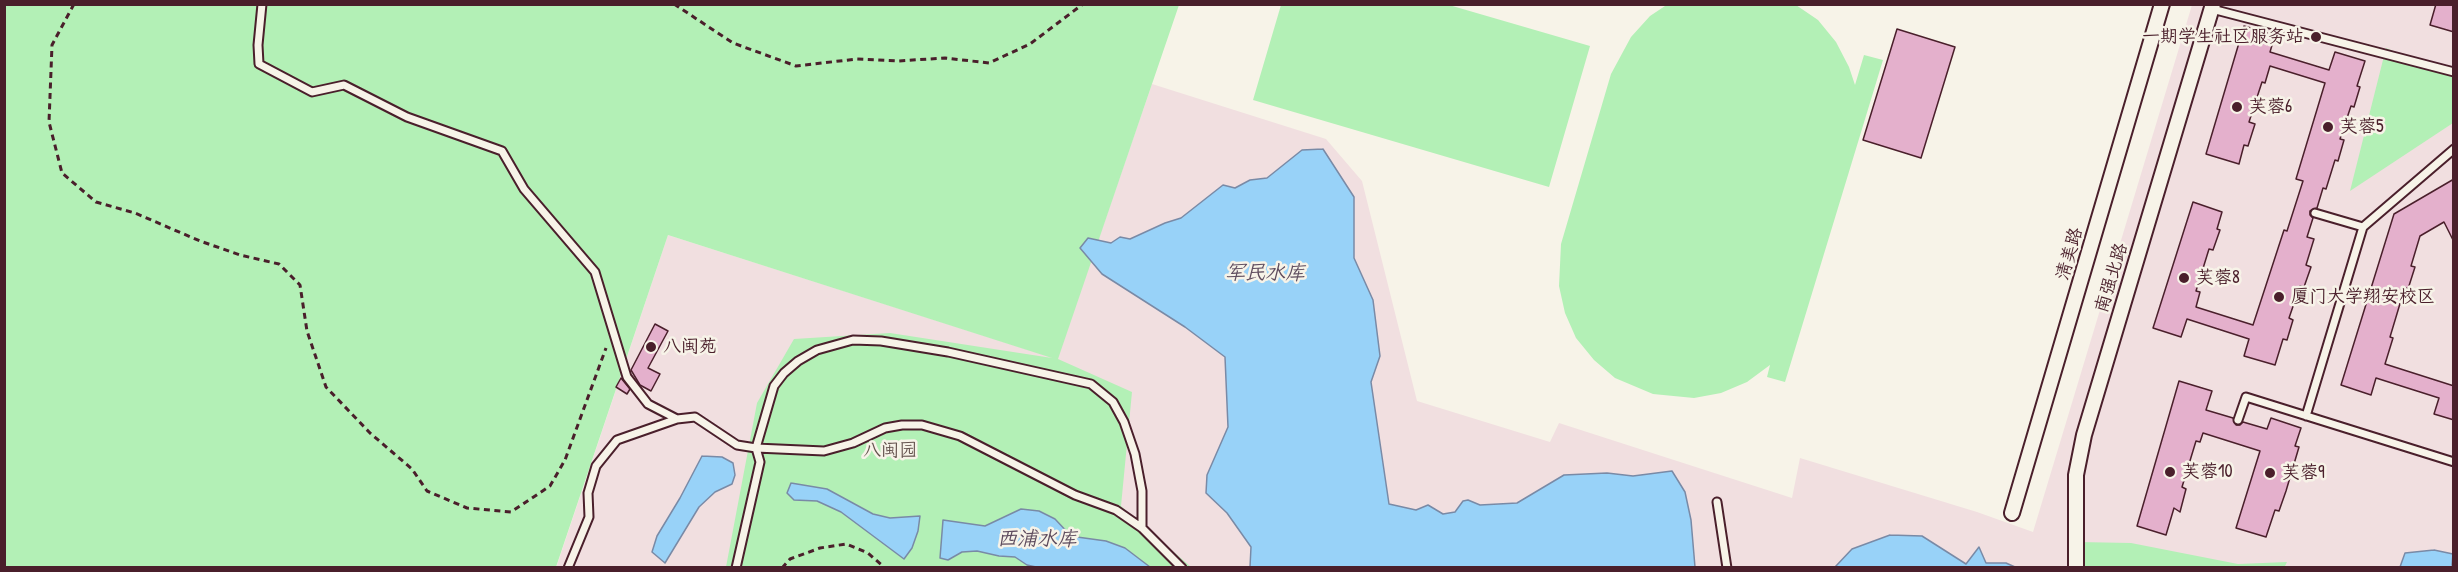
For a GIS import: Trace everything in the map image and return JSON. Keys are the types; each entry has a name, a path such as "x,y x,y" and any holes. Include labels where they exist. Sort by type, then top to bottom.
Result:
{"street":[{"name":"清美路","path":"2012,513 2162,4"},
{"name":"南强北路","path":"2076,567 2076,475 2084,435 2213,7"}],"lane":[{"path":"262,4 258,45 259,64 312,92 344,85 407,117 502,151 524,189 595,272 627,376 648,404 677,419"},
{"path":"2213,7 2454,72"},
{"path":"2306,416 2363,227 2454,149"},
{"path":"2315,213 2363,227"},
{"path":"736,567 760,462 756,448 774,386 798,361 817,350 853,340 882,341 948,352 1091,384 1113,402 1124,422 1135,453 1142,491 1142,528"},
{"path":"2238,420 2246,397 2454,462"},
{"path":"568,567 589,517 588,493 596,466 617,440 677,419 695,417 737,445 756,448 824,451 853,442 885,428 902,425 922,425 960,436 1050,483 1116,510 1142,528 1182,567"},
{"path":"1717,502 1726,567"}],"path":[{"path":"74,4 52,45 49,123 62,172 96,202 135,213 200,241 240,255 279,264 300,285 307,331 326,387 370,433 412,469 427,491 467,508 511,512 550,486 565,460 613,330"},
{"path":"674,4 733,43 796,66 857,59 898,61 945,58 989,63 1030,44 1083,4"},
{"path":"782,567 790,559 820,548 846,544 868,553 885,567"}],"shaded area":[{"name":"厦门大学翔安校区","path":"2192,5 2453,5 2453,567 556,568 668,235 1057,359 1152,84 1326,139 1362,181 1417,401 1550,442 1559,423 1792,498 1800,458 1977,512 2033,532"}],"green space":[{"path":"1668,4 1796,5 1818,20 1836,42 1855,85 1864,55 1883,60 1785,382 1767,377 1770,365 1747,382 1721,393 1694,398 1653,394 1615,378 1594,360 1576,338 1565,313 1559,286 1561,244 1611,74 1631,37 1650,16"},
{"name":"八闽园","path":"4,5 1179,5 1058,359 1132,392 1121,506 1191,567 726,567 757,403 794,339 890,333 1052,358 668,235 556,567 5,567"},
{"path":"1281,5 1449,5 1590,46 1549,187 1253,100"},
{"path":"2386,48 2453,76 2453,123 2350,191"},
{"path":"2078,542 2131,543 2238,564 2287,562 2284,568 2079,567"}],"water":[{"name":"军民水库","path":"1323,149 1354,197 1354,258 1373,300 1380,356 1371,382 1389,504 1416,510 1428,505 1443,514 1455,512 1463,501 1468,500 1480,505 1517,503 1564,475 1607,473 1633,476 1672,471 1685,492 1691,520 1695,567 1250,567 1251,547 1227,513 1206,493 1207,475 1228,427 1225,357 1185,327 1102,274 1080,248 1088,238 1111,243 1120,237 1130,239 1181,218 1223,185 1235,188 1250,180 1267,178 1302,150"},
{"path":"702,456 722,457 733,463 735,475 732,484 715,492 699,507 665,563 652,552 657,536"},
{"path":"791,483 827,489 873,514 890,518 920,516 912,548 904,559 841,512 817,501 794,500 787,493"},
{"name":"西浦水库","path":"1021,509 1039,511 1055,519 1070,535 1106,541 1125,548 1150,567 1036,567 1027,565 1015,557 977,551 962,552 948,560 940,558 943,520 985,526"},
{"path":"1890,535 1922,536 1966,564 1979,547 1986,563 2006,563 2015,567 1835,567 1852,549"},
{"path":"2434,550 2453,554 2453,567 2400,567 2405,553"}],"building":[{"path":"2436,4 2454,4 2454,32 2430,25"},
{"path":"2244,26 2275,35 2270,52 2329,70 2335,52 2365,61 2357,86 2360,87 2354,107 2351,106 2340,139 2344,140 2338,161 2335,160 2317,208 2310,211 2313,218 2307,237 2314,239 2306,265 2311,267 2304,287 2300,286 2289,318 2293,320 2287,340 2283,339 2275,365 2244,356 2249,339 2187,319 2181,337 2153,328 2193,202 2222,212 2217,229 2220,230 2213,250 2209,249 2196,291 2200,292 2196,307 2253,325 2284,230 2287,231 2303,181 2296,179 2325,83 2270,66 2265,83 2262,82 2249,122 2255,124 2248,146 2244,145 2239,164 2206,154"},
{"path":"1897,29 1955,47 1921,158 1863,140"},
{"path":"2454,179 2454,242 2444,222 2420,236 2411,266 2415,267 2408,289 2405,287 2390,337 2393,338 2385,364 2454,386 2454,420 2434,414 2439,398 2376,378 2371,395 2341,385 2394,214"},
{"name":"八闽苑","path":"655,324 668,331 648,368 660,374 651,391 640,385 631,370"},
{"path":"621,378 630,389 627,394 616,387"},
{"path":"2179,381 2212,391 2206,410 2233,418 2236,425 2243,422 2267,429 2271,418 2301,428 2295,446 2299,447 2286,491 2279,511 2275,510 2266,537 2236,528 2260,451 2203,433 2200,442 2196,441 2182,487 2186,489 2180,512 2174,508 2166,535 2137,526"}],"place":[{"name":"一期学生社区服务站","path":"2316,37"},
{"name":"芙蓉6","path":"2237,107"},
{"name":"芙蓉5","path":"2328,127"},
{"name":"芙蓉8","path":"2184,278"},
{"name":"厦门大学翔安校区","path":"2279,297"},
{"name":"八闽苑","path":"651,347"},
{"name":"芙蓉10","path":"2170,472"},
{"name":"芙蓉9","path":"2270,473"}]}
